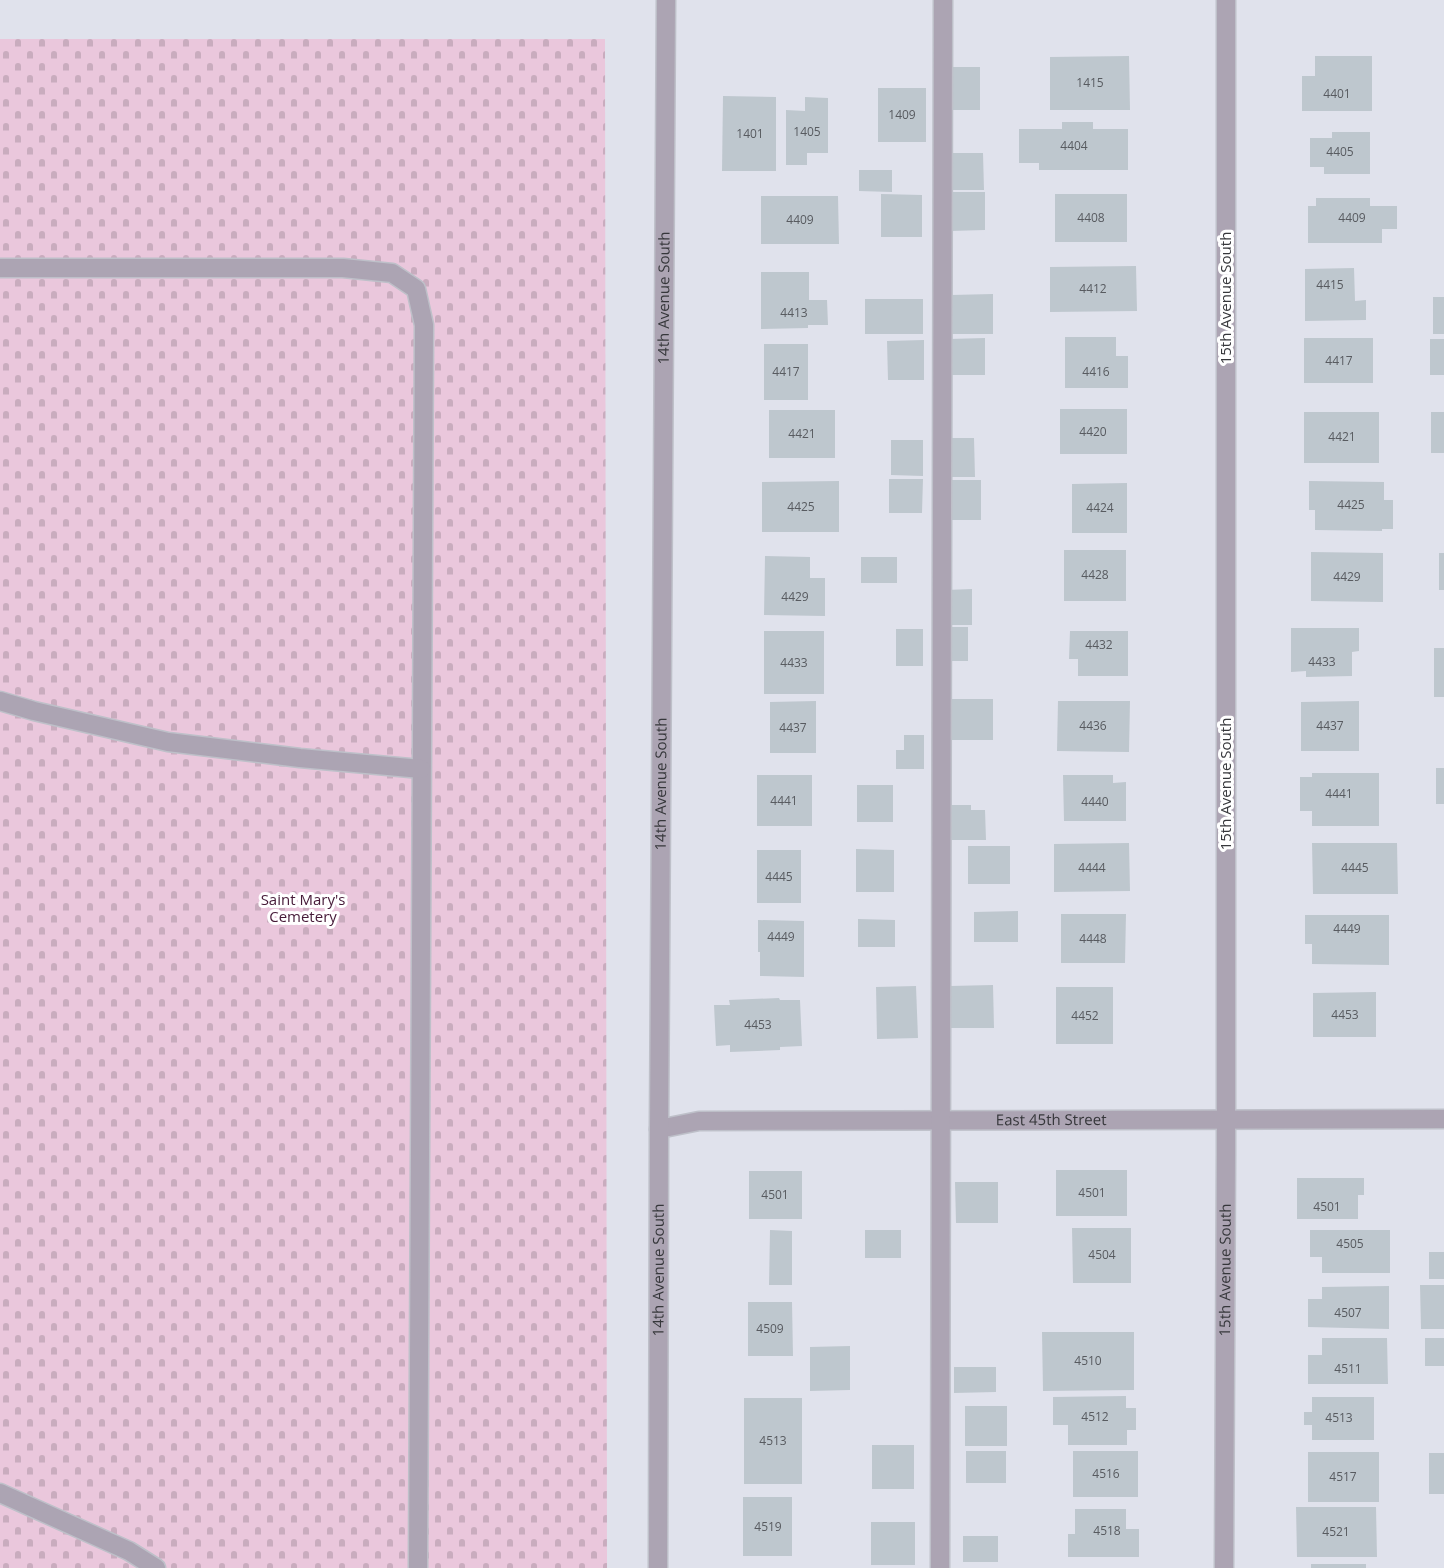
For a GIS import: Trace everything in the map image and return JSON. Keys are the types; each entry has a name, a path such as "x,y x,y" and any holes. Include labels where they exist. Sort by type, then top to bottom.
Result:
{"street":[{"name":"14th Avenue South","path":"658,1568 666,0"},
{"path":"940,1568 943,0"},
{"name":"15th Avenue South","path":"1224,1568 1226,0"},
{"path":"0,268 343,268 392,273 416,289 424,325 418,1568"},
{"path":"0,701 168,742 300,758 421,769"},
{"name":"East 45th Street","path":"659,1129 699,1121 1444,1119"},
{"path":"0,1493 129,1551 156,1568"}],"green space":[{"name":"Saint Mary's Cemetery","path":"0,39 605,39 607,1568 0,1568"}],"building":[{"path":"1129,56 1130,110 1050,110 1050,57"},
{"path":"1315,56 1372,56 1372,111 1302,111 1302,76 1315,76"},
{"path":"949,67 980,67 980,110 949,110"},
{"path":"878,88 926,88 926,142 878,142"},
{"path":"723,96 776,97 776,171 722,171"},
{"path":"805,97 828,98 828,153 807,153 807,165 786,165 786,110 805,111"},
{"path":"1062,122 1093,122 1093,129 1128,129 1128,170 1039,170 1039,163 1019,163 1019,129 1062,129"},
{"path":"1332,132 1370,132 1370,174 1324,174 1324,167 1310,167 1310,138 1332,138"},
{"path":"949,153 983,153 984,190 949,190"},
{"path":"859,170 892,170 892,192 859,191"},
{"path":"949,192 985,192 985,230 950,231"},
{"path":"881,194 922,195 922,237 881,237"},
{"path":"1055,194 1127,194 1127,242 1055,242"},
{"path":"761,196 838,196 839,244 761,244"},
{"path":"1316,198 1370,198 1370,206 1397,206 1397,229 1382,229 1382,243 1308,243 1308,206 1316,206"},
{"path":"1136,266 1137,311 1050,312 1050,267"},
{"path":"1354,268 1355,301 1366,300 1366,320 1305,321 1305,269"},
{"path":"761,272 809,272 809,300 827,300 828,325 808,325 808,328 761,329"},
{"path":"993,294 993,334 951,334 951,295"},
{"path":"1433,297 1444,297 1444,334 1433,334"},
{"path":"865,299 923,299 923,334 865,334"},
{"path":"1065,337 1116,337 1116,356 1128,356 1128,388 1065,388"},
{"path":"985,338 985,375 949,375 949,339"},
{"path":"1304,338 1373,338 1373,383 1304,383"},
{"path":"1430,339 1444,339 1444,375 1430,375"},
{"path":"924,340 924,380 888,380 887,341"},
{"path":"764,344 808,344 808,400 764,400"},
{"path":"1060,409 1127,409 1127,454 1060,454"},
{"path":"769,410 835,410 835,458 769,458"},
{"path":"1304,412 1379,412 1379,463 1304,463"},
{"path":"1431,412 1444,412 1444,453 1431,453"},
{"path":"948,438 974,438 975,477 949,477"},
{"path":"891,440 923,440 923,476 891,475"},
{"path":"889,479 923,479 922,513 889,513"},
{"path":"948,480 981,480 981,520 948,520"},
{"path":"839,481 839,532 762,532 762,482"},
{"path":"1309,481 1384,482 1384,500 1393,500 1393,529 1382,529 1382,531 1315,530 1315,510 1309,510"},
{"path":"1127,483 1127,533 1072,533 1072,484"},
{"path":"1064,550 1126,550 1126,601 1064,601"},
{"path":"1311,552 1383,553 1383,602 1311,601"},
{"path":"1439,553 1444,553 1444,590 1439,590"},
{"path":"765,556 810,557 810,578 825,578 825,616 764,615"},
{"path":"861,557 897,557 897,583 861,583"},
{"path":"972,589 972,625 946,625 946,590"},
{"path":"944,627 968,627 968,661 945,661"},
{"path":"1291,628 1359,628 1359,651 1352,652 1352,676 1306,677 1306,671 1291,672"},
{"path":"896,629 923,629 923,666 896,666"},
{"path":"764,631 824,631 824,694 764,694"},
{"path":"1070,631 1128,631 1128,676 1078,676 1078,659 1069,659"},
{"path":"1434,648 1444,648 1444,697 1434,697"},
{"path":"946,699 993,699 993,740 946,740"},
{"path":"816,701 816,753 770,753 770,702"},
{"path":"1058,701 1130,701 1129,752 1057,751"},
{"path":"1359,701 1359,751 1301,751 1301,702"},
{"path":"904,735 924,735 924,769 896,769 896,750 904,750"},
{"path":"1436,768 1444,768 1444,804 1436,804"},
{"path":"1312,773 1379,773 1379,826 1312,826 1312,811 1300,811 1300,777 1312,777"},
{"path":"757,775 812,775 812,826 757,826"},
{"path":"1063,775 1113,775 1113,783 1126,782 1126,821 1064,821"},
{"path":"857,785 893,785 893,822 857,822"},
{"path":"946,805 971,805 971,810 985,810 986,840 946,840"},
{"path":"1129,843 1130,891 1054,892 1054,844"},
{"path":"1312,843 1397,843 1398,894 1313,894"},
{"path":"968,846 1010,846 1010,884 968,884"},
{"path":"856,849 894,850 894,892 856,892"},
{"path":"757,850 801,850 801,903 757,903"},
{"path":"1018,911 1018,942 974,942 974,912"},
{"path":"1061,914 1126,914 1125,963 1061,963"},
{"path":"1305,915 1389,915 1389,965 1312,964 1312,944 1305,944"},
{"path":"858,919 895,920 895,947 858,947"},
{"path":"758,920 804,921 804,977 760,976"},
{"path":"993,985 994,1028 950,1028 950,986"},
{"path":"916,986 918,1038 877,1039 876,987"},
{"path":"1056,987 1113,987 1113,1044 1056,1044"},
{"path":"1376,992 1376,1037 1313,1037 1313,993"},
{"path":"779,998 780,1000 800,1000 802,1046 780,1047 780,1050 730,1052 730,1045 716,1046 714,1005 730,1005 729,1000"},
{"path":"1056,1170 1127,1170 1127,1216 1056,1216"},
{"path":"749,1171 802,1171 802,1219 749,1219"},
{"path":"1297,1178 1364,1178 1364,1195 1358,1195 1358,1219 1297,1219"},
{"path":"955,1182 998,1182 998,1223 956,1223"},
{"path":"1072,1228 1131,1228 1131,1283 1073,1283"},
{"path":"770,1230 792,1231 792,1285 769,1285"},
{"path":"865,1230 901,1230 901,1258 865,1258"},
{"path":"1310,1230 1390,1230 1390,1273 1322,1273 1322,1257 1310,1257"},
{"path":"1429,1252 1444,1252 1444,1279 1429,1279"},
{"path":"1420,1285 1444,1285 1444,1329 1421,1329"},
{"path":"1389,1286 1389,1329 1308,1327 1308,1299 1322,1299 1322,1287"},
{"path":"748,1302 792,1302 793,1356 748,1356"},
{"path":"1042,1332 1134,1332 1134,1390 1043,1391"},
{"path":"1322,1338 1387,1338 1388,1384 1308,1384 1308,1355 1322,1355"},
{"path":"1425,1338 1444,1338 1444,1366 1425,1366"},
{"path":"850,1346 850,1390 810,1391 810,1347"},
{"path":"954,1367 996,1367 996,1392 954,1393"},
{"path":"1126,1396 1126,1408 1136,1408 1136,1430 1127,1430 1127,1445 1068,1445 1068,1425 1053,1425 1053,1397"},
{"path":"1312,1397 1374,1397 1374,1440 1312,1440 1312,1425 1304,1425 1304,1412 1312,1412"},
{"path":"744,1398 802,1398 802,1484 744,1484"},
{"path":"965,1406 1007,1406 1007,1446 965,1446"},
{"path":"872,1445 914,1445 914,1489 872,1489"},
{"path":"966,1451 1006,1451 1006,1483 966,1483"},
{"path":"1073,1451 1138,1451 1138,1497 1073,1497"},
{"path":"1308,1452 1379,1452 1379,1502 1308,1502"},
{"path":"1429,1453 1444,1453 1444,1494 1429,1494"},
{"path":"743,1497 792,1497 792,1556 743,1556"},
{"path":"1296,1507 1376,1507 1377,1557 1297,1557"},
{"path":"1075,1509 1126,1509 1126,1529 1139,1529 1139,1557 1068,1557 1068,1534 1075,1534"},
{"path":"871,1522 915,1522 915,1565 871,1565"},
{"path":"963,1536 998,1536 998,1562 963,1562"},
{"path":"1311,1564 1366,1564 1366,1568 1311,1568"}]}
